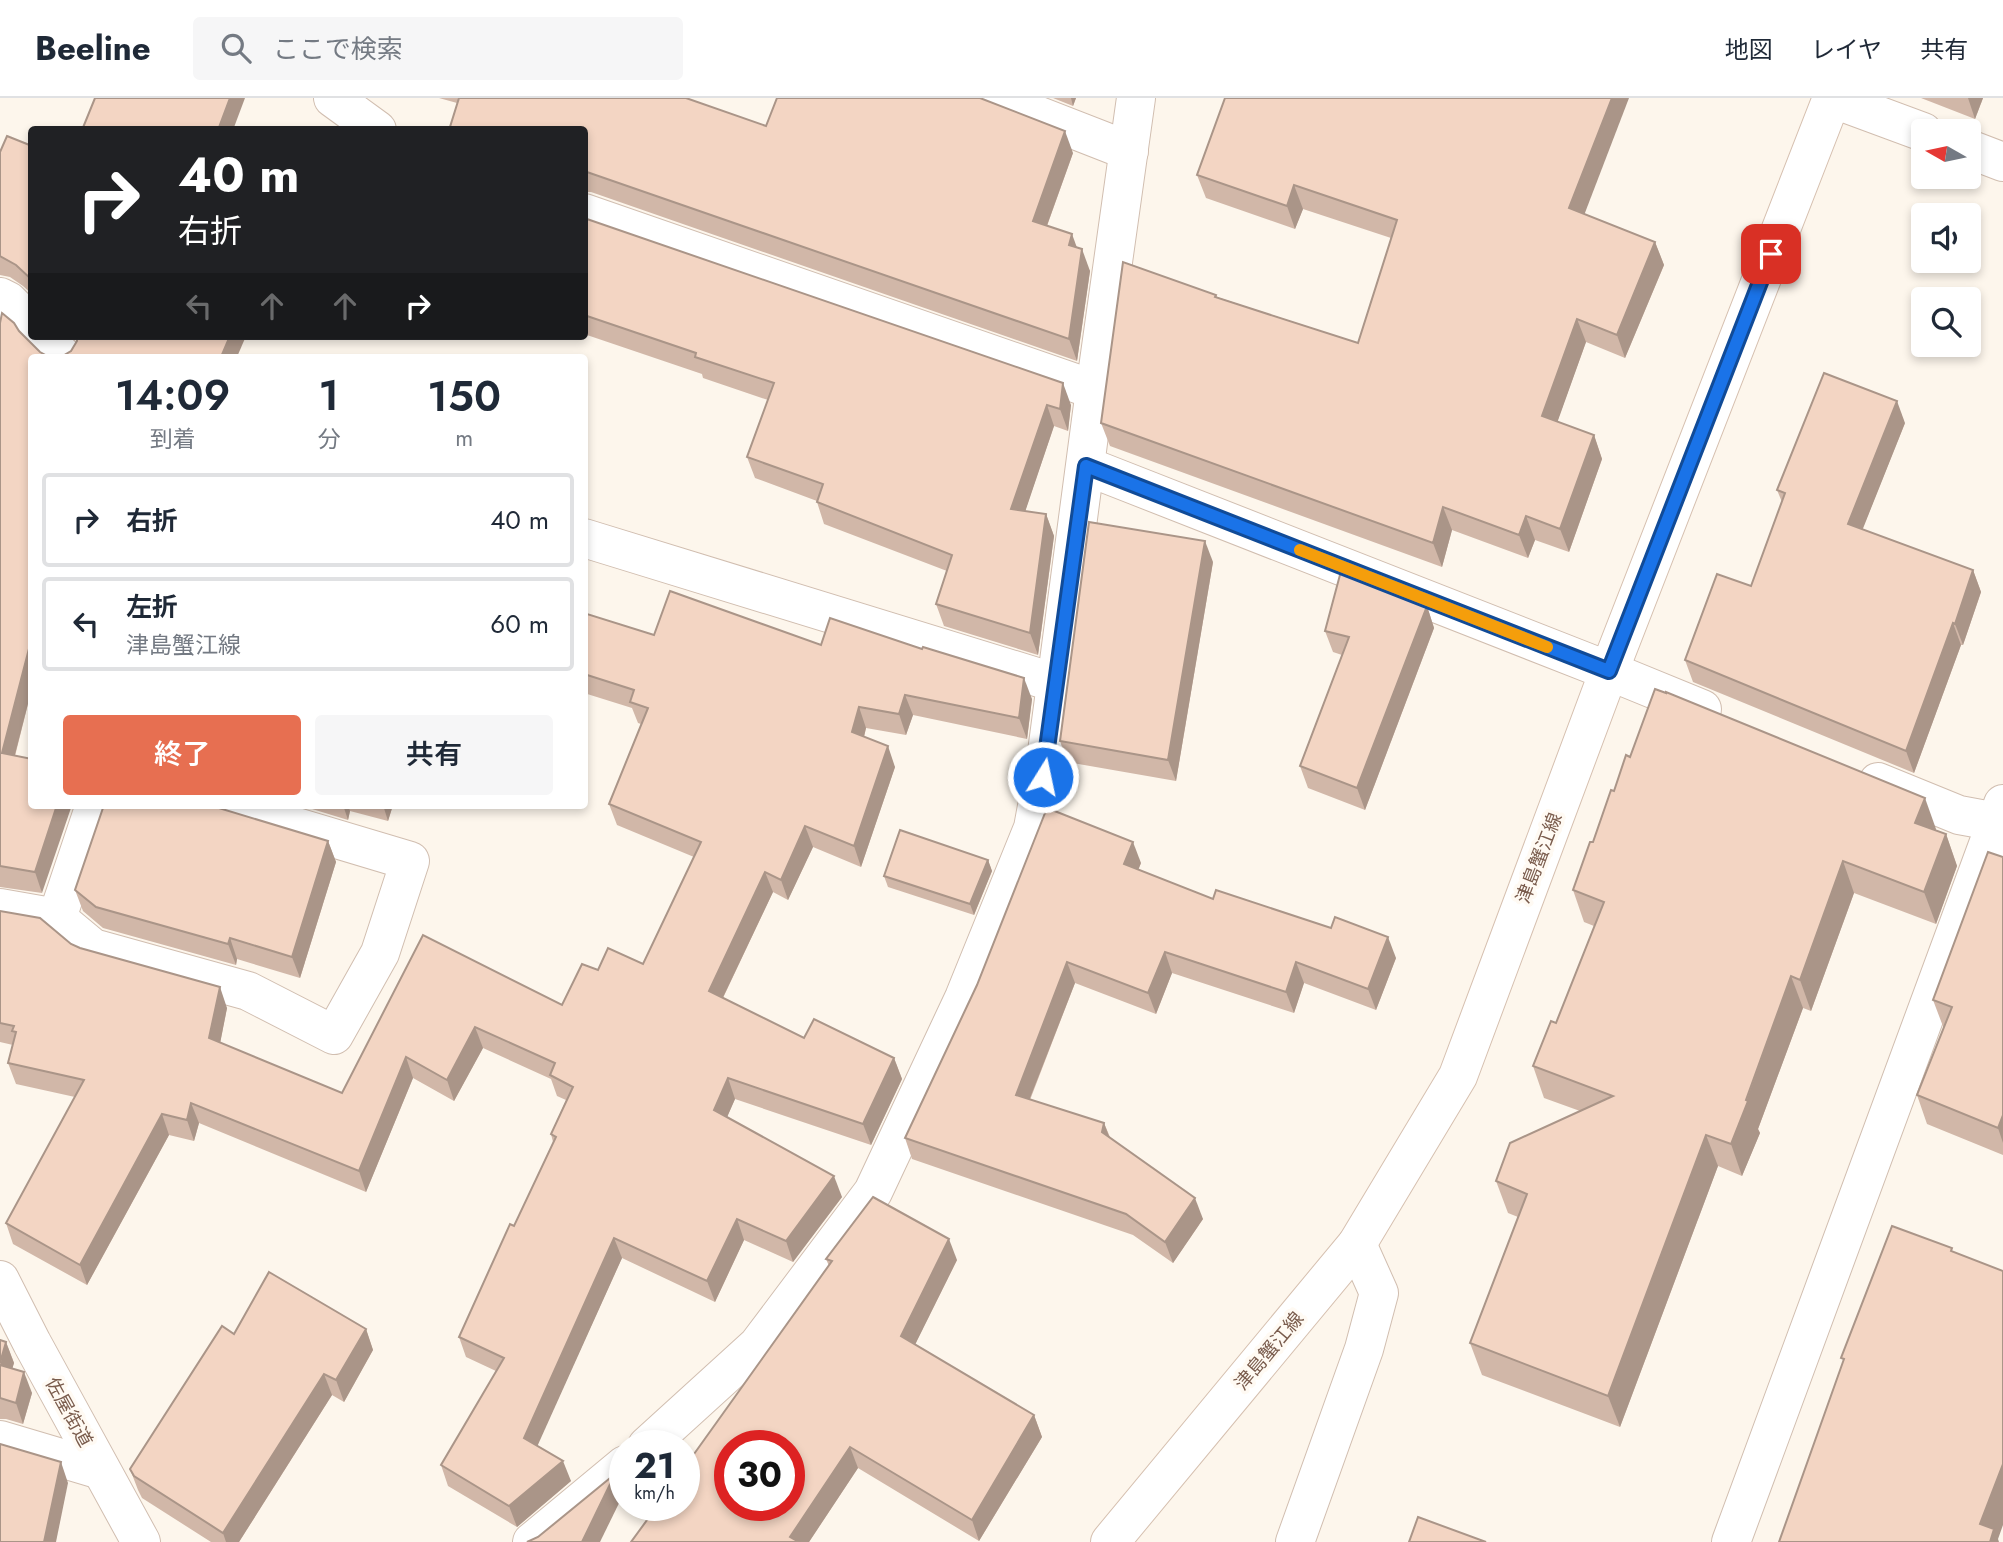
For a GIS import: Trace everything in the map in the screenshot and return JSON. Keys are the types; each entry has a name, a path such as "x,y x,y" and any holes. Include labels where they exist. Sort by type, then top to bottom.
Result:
{"street":[{"path":"333,98 372,126"},
{"path":"993,98 1129,151"},
{"path":"665,1430 758,1345 873,1192 949,1032 1033,828 1047,752 1136,98"},
{"path":"1832,98 1911,128"},
{"name":"津島蟹江線","path":"1110,1542 1357,1244 1458,1076 1609,671 1832,98"},
{"path":"1981,154 2003,162"},
{"path":"588,214 1095,390"},
{"path":"0,297 8,301 28,321"},
{"path":"46,340 60,354"},
{"path":"1086,466 1734,722"},
{"path":"588,539 1056,682"},
{"path":"1731,1542 2001,816 1959,815 1847,769"},
{"path":"57,918 94,809"},
{"path":"0,908 57,918 93,948 248,991 334,1035 380,953 410,862 236,809"},
{"path":"1295,1542 1364,1349 1379,1293 1357,1244"},
{"name":"佐屋街道","path":"0,1280 141,1542"},
{"path":"0,1440 101,1470"},
{"path":"532,1542 609,1478"}],"building":[{"path":"95,98 230,98 220,126 84,126"},
{"path":"459,98 686,98 766,126 777,98 980,98 1065,131 1033,221 1072,234 1069,245 1082,249 1069,339 588,172 588,126 450,126"},
{"path":"1225,98 1612,98 1569,208 1655,242 1617,335 1577,319 1542,416 1594,435 1560,529 1526,516 1519,535 1443,507 1433,543 1101,423 1123,262 1216,295 1215,297 1358,343 1397,220 1294,185 1287,206 1197,175"},
{"path":"7,136 28,144 28,276 0,256 0,152"},
{"path":"588,219 1063,383 1060,409 1047,405 1011,509 1046,514 1030,633 936,604 952,555 817,502 823,484 747,457 774,383 695,357 696,353 588,316"},
{"path":"2,313 44,354 28,354 28,652 2,753 28,758 28,809 56,809 35,872 0,866"},
{"path":"228,340 222,354 66,354 77,341"},
{"path":"1824,373 1897,401 1848,524 1973,570 1906,751 1685,660 1717,574 1751,586 1785,493 1777,490"},
{"path":"1089,522 1205,541 1168,760 1060,741"},
{"path":"1341,571 1427,606 1357,788 1300,766 1349,637 1325,631"},
{"path":"670,591 821,645 830,618 922,649 923,647 1024,678 1019,718 905,695 899,714 859,707 852,732 888,746 854,846 805,826 781,880 765,872 709,991 804,1038 814,1019 894,1058 863,1124 728,1078 714,1110 834,1176 786,1241 737,1219 707,1281 614,1238 524,1438 563,1461 509,1506 441,1465 504,1358 459,1337 510,1224 514,1226 556,1137 551,1134 573,1087 550,1075 555,1063 475,1027 447,1080 406,1057 359,1171 191,1103 187,1120 162,1114 80,1265 6,1223 84,1080 8,1063 16,1032 12,1031 14,1026 0,1023 0,911 40,918 71,944 80,948 220,987 209,1038 342,1093 423,935 562,1005 582,964 598,970 608,948 643,964 701,842 609,804 648,708 630,702 634,690 588,675 588,614 654,635"},
{"path":"1655,689 1925,798 1915,823 1946,834 1924,892 1843,861 1800,980 1791,976 1731,1144 1706,1135 1608,1396 1470,1343 1527,1194 1496,1181 1510,1143 1613,1096 1533,1066 1551,1021 1556,1023 1604,902 1573,890 1611,790 1614,791 1626,755 1630,757"},
{"path":"1047,808 1133,842 1124,864 1213,899 1216,890 1331,928 1335,917 1388,937 1368,989 1296,962 1286,992 1165,952 1148,993 1067,962 1016,1095 1104,1123 1102,1132 1195,1198 1165,1242 1126,1214 905,1138 977,985"},
{"path":"103,809 222,809 328,841 292,957 230,938 228,944 96,907 75,890"},
{"path":"900,830 988,860 970,904 884,876"},
{"path":"1988,852 2003,857 2003,1115 1998,1128 1917,1095 1952,1007 1933,1000"},
{"path":"873,1197 949,1239 901,1336 1034,1415 972,1520 850,1447 805,1514 805,1430 714,1430 714,1521 801,1521 790,1537 799,1542 631,1542 646,1521 700,1521 700,1446 832,1261 826,1259"},
{"path":"1892,1226 1952,1248 1951,1251 2003,1271 2003,1464 1980,1524 1994,1529 1990,1542 1779,1542 1844,1359 1841,1358"},
{"path":"269,1272 366,1329 336,1380 324,1374 223,1533 134,1476 130,1469 222,1326 234,1334"},
{"path":"0,1340 6,1342 0,1363"},
{"path":"0,1365 24,1372 16,1403 0,1398"},
{"path":"0,1444 61,1462 44,1542 0,1542"},
{"path":"609,1479 609,1486 582,1542 527,1542 538,1537"},
{"path":"1418,1517 1486,1542 1409,1542"}],"slow traffic":[{"path":"1300,550 1547,647"}],"route":[{"path":"1043,777 1086,466 1609,671 1771,254"}]}
